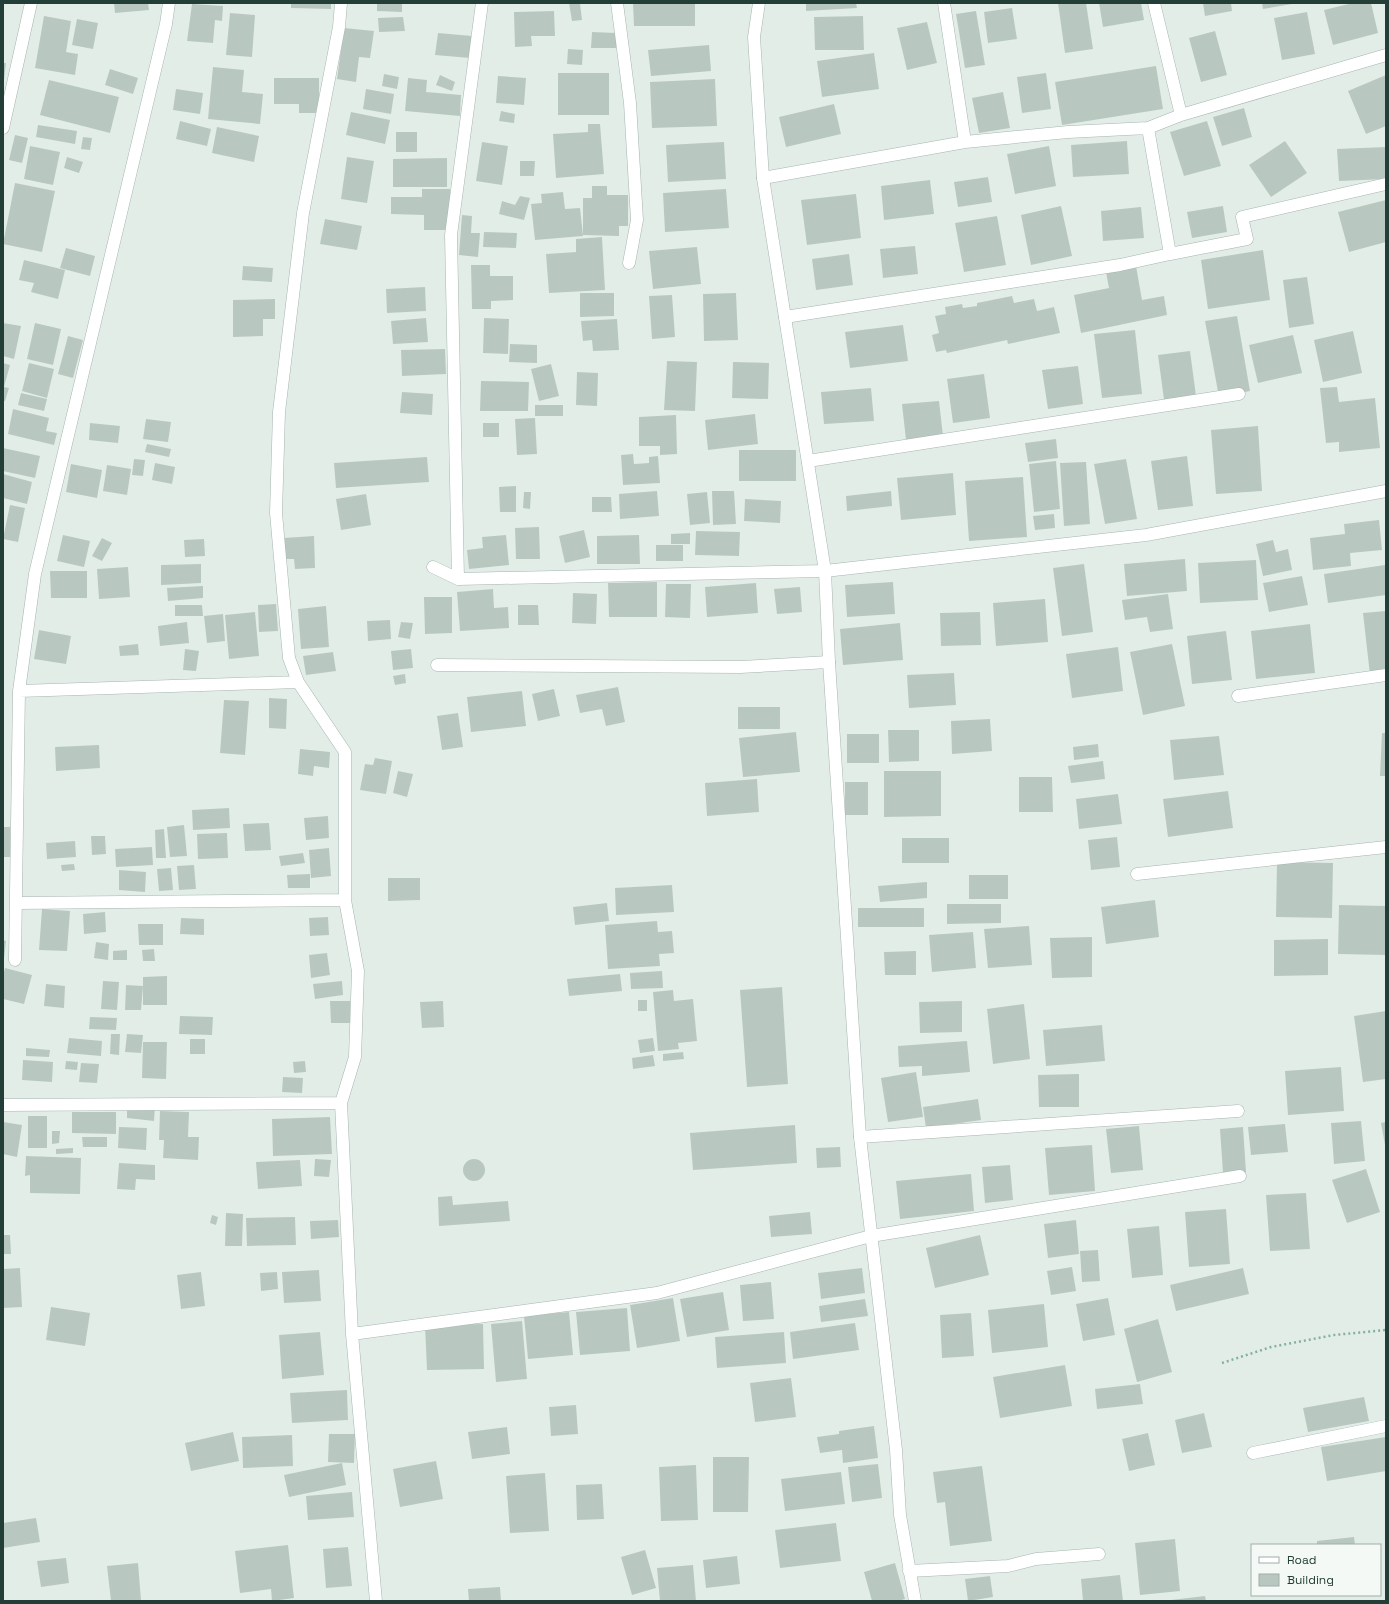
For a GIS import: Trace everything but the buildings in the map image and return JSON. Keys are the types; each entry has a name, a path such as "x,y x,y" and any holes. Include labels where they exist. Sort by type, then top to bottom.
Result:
{"street":[{"path":"3,128 31,3"},
{"path":"15,960 19,691 35,574 166,24 169,3"},
{"path":"341,3 339,28 303,213 278,412 276,513 290,658 298,682 345,752 345,900 358,971 355,1056 341,1103 352,1334 376,1601"},
{"path":"458,579 451,234 482,3"},
{"path":"617,3 630,103 638,220 629,263"},
{"path":"759,3 754,36 763,178 825,571 829,662 860,1138 896,1450 900,1515 915,1601"},
{"path":"944,3 965,142"},
{"path":"1154,3 1181,115"},
{"path":"763,178 965,142 1068,132 1148,128 1181,115 1386,55"},
{"path":"1148,128 1170,254"},
{"path":"785,317 1120,265 1247,239 1242,217 1386,184"},
{"path":"808,461 1239,394"},
{"path":"433,567 458,579 825,571 1146,535 1386,491"},
{"path":"437,665 740,667 829,662"},
{"path":"1238,696 1386,675"},
{"path":"19,691 298,682"},
{"path":"1137,874 1386,847"},
{"path":"17,903 345,900"},
{"path":"3,1105 341,1103"},
{"path":"860,1138 1238,1110"},
{"path":"352,1334 657,1293 871,1236 1240,1176"},
{"path":"1253,1453 1386,1426"},
{"path":"909,1571 1008,1566 1036,1559 1099,1554"}],"path":[{"path":"1222,1363 1271,1347 1334,1335 1386,1330"}]}
